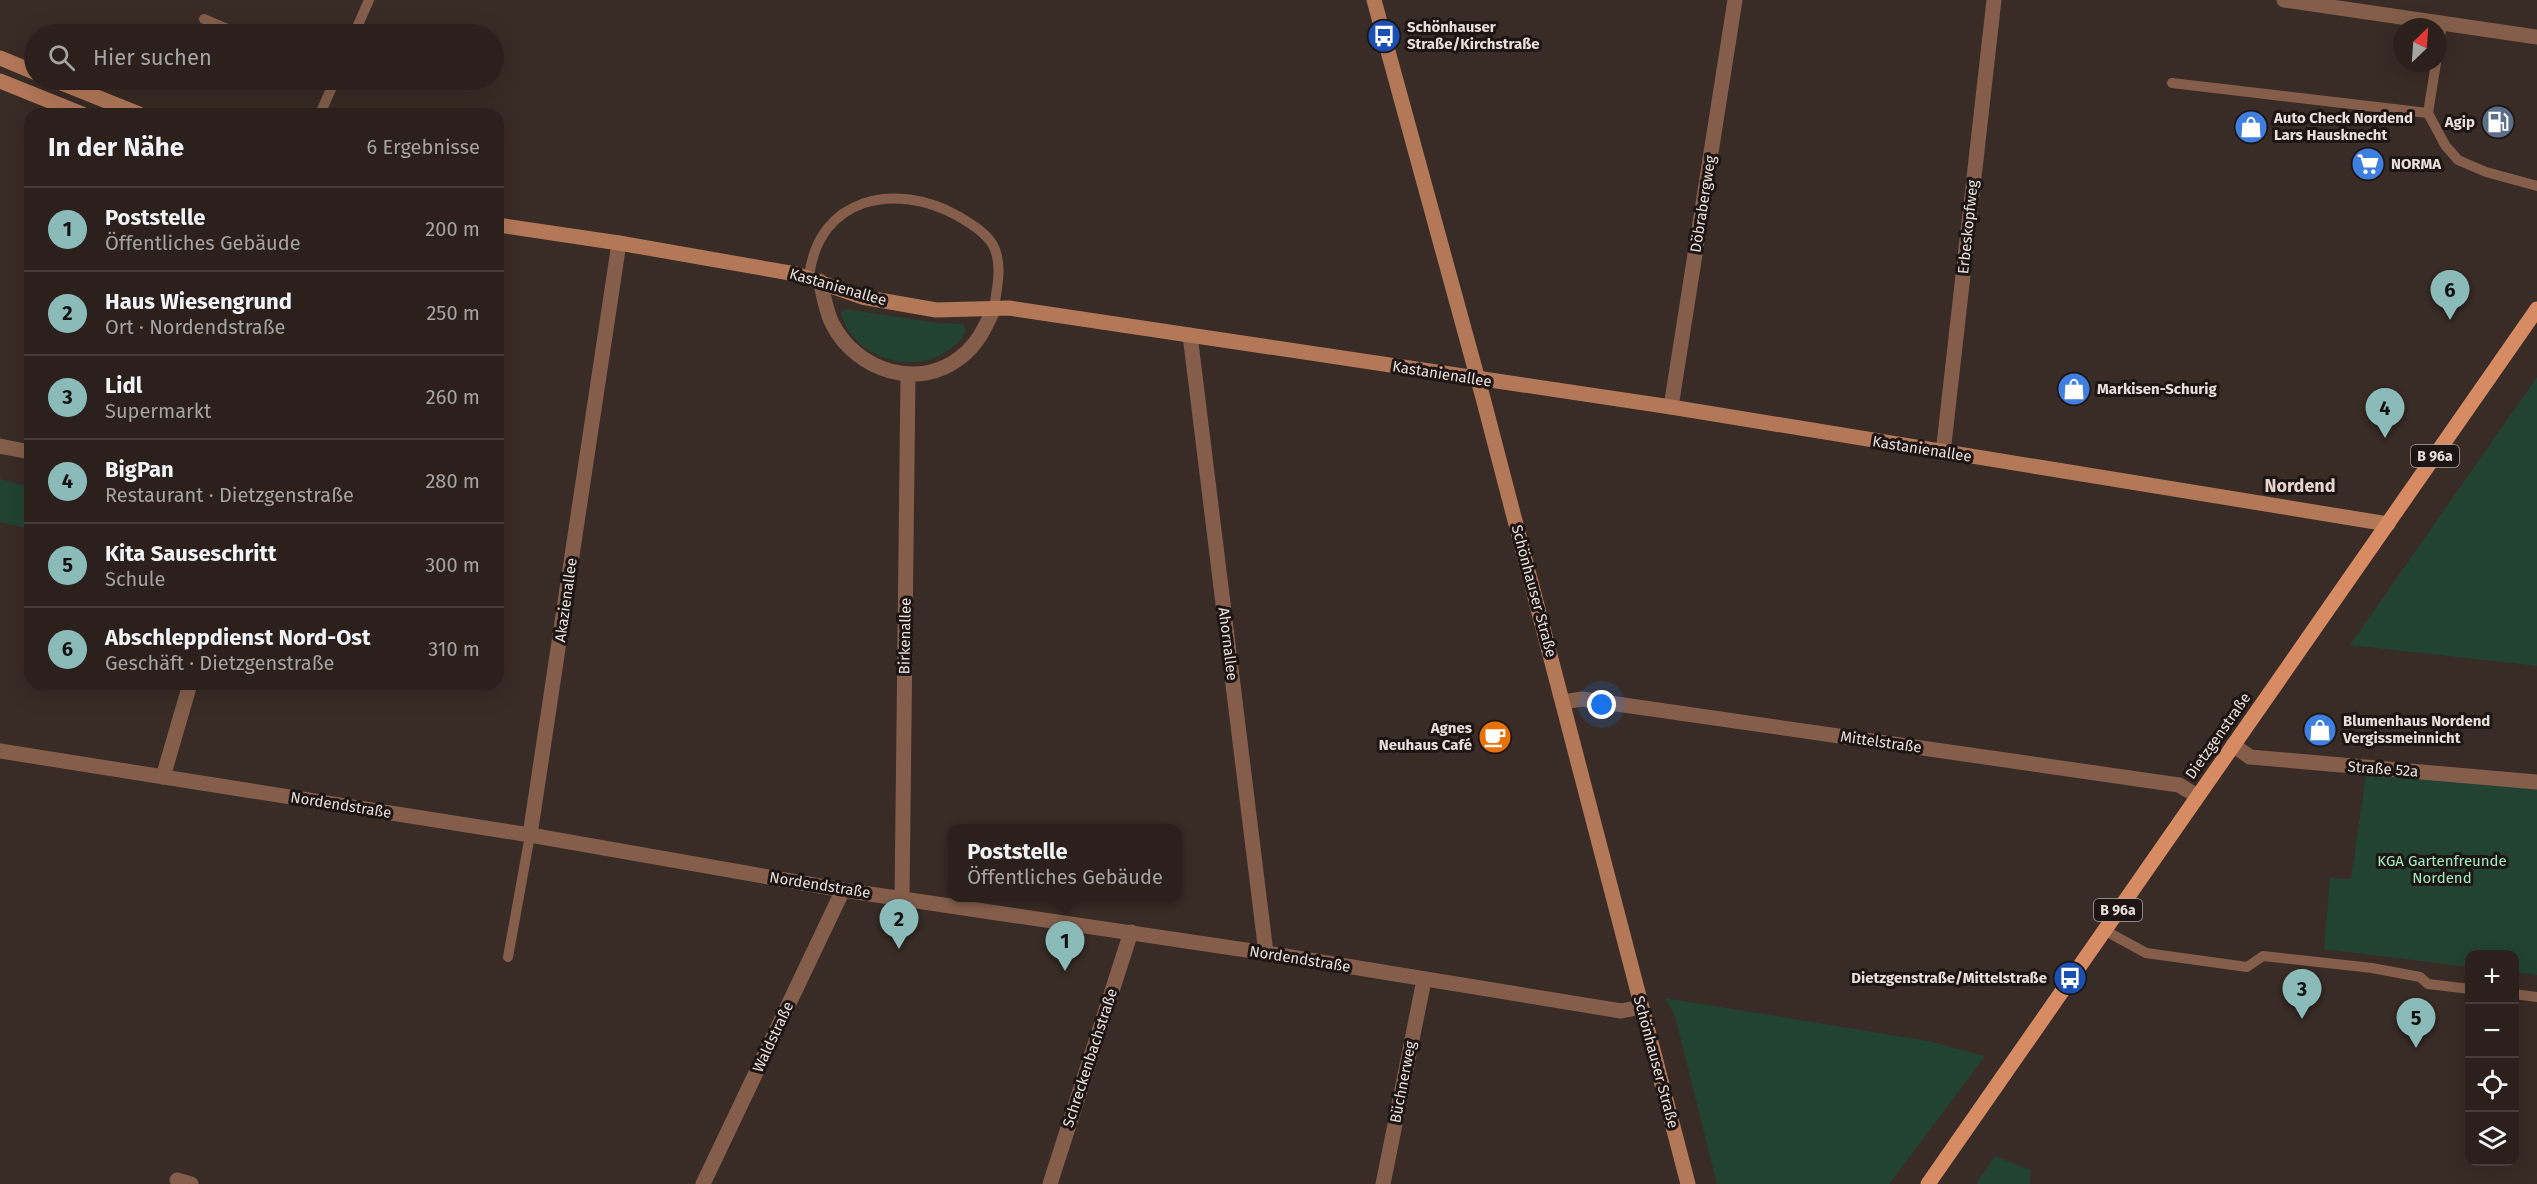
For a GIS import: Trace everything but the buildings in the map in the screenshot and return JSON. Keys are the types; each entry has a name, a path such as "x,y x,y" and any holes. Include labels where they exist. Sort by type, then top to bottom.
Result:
{"main road":[{"name":"Dietzgenstraße","path":"1928,1184 2537,309"}],"street":[{"name":"Schönhauser Straße","path":"1374,0 1478,380 1688,1184"},
{"name":"Döbrabergweg","path":"1671,407 1735,0"},
{"name":"Erbeskopfweg","path":"1943,453 1994,0"},
{"path":"2284,0 2402,18"},
{"path":"2447,25 2537,37"},
{"path":"0,58 24,68"},
{"path":"0,81 67,108"},
{"path":"79,90 125,108"},
{"name":"Kastanienallee","path":"504,226 619,243 815,279 862,297 936,310 1010,308 1478,380 1671,407 2388,524"},
{"name":"Akazienallee","path":"530,835 619,243"},
{"path":"815,279 832,324 846,345 868,364 908,375 935,371 964,355 983,333 994,308"},
{"name":"Ahornallee","path":"1190,335 1266,953"},
{"name":"Birkenallee","path":"902,898 908,375"},
{"path":"0,446 24,451"},
{"path":"163,777 188,690"},
{"name":"Mittelstraße","path":"1563,702 1581,699 2180,785 2197,796"},
{"name":"Straße 52a","path":"2234,745 2250,757 2537,782"},
{"name":"Nordendstraße","path":"0,751 530,835 843,890 1131,932 1621,1011 1641,1007"},
{"name":"Waldstraße","path":"703,1184 843,890"},
{"name":"Schreckenbachstraße","path":"1050,1184 1131,932"},
{"name":"Büchnerweg","path":"1383,1184 1424,980"}],"lane":[{"path":"358,24 369,0"},
{"path":"204,19 216,24"},
{"path":"2435,72 2428,113 2445,145 2458,160 2486,172 2537,186"},
{"path":"2172,83 2428,113"},
{"path":"323,108 331,90"},
{"path":"815,279 816,244 833,220 847,211 877,200 911,201 951,212 981,231 992,245 998,260 994,308"},
{"name":"Akazienallee","path":"508,957 530,835"},
{"path":"2104,930 2146,953 2247,967 2263,956 2372,968 2420,976 2428,984 2465,989"},
{"path":"2519,995 2537,997"}],"green space":[{"path":"846,309 937,323 963,324 966,331 958,342 937,357 921,362 887,359 871,352 847,329 841,313"},
{"path":"2537,377 2537,666 2350,645"},
{"path":"0,479 24,485 24,528 0,522"},
{"name":"KGA Gartenfreunde Nordend","path":"2366,774 2537,789 2537,975 2519,973 2519,950 2465,950 2465,967 2324,949 2330,878 2351,879"},
{"path":"1665,998 1928,1041 1985,1056 1889,1184 1717,1184 1675,1016"},
{"path":"1995,1156 2030,1170 2030,1184 1976,1184"}],"place":[{"name":"Schönhauser Straße/Kirchstraße","path":"1384,36"},
{"name":"Agip","path":"2498,122"},
{"name":"Auto Check Nordend Lars Hausknecht","path":"2251,127"},
{"name":"NORMA","path":"2368,164"},
{"name":"Abschleppdienst Nord-Ost","path":"2450,320"},
{"name":"Markisen-Schurig","path":"2074,389"},
{"name":"BigPan","path":"2385,438"},
{"name":"Blumenhaus Nordend Vergissmeinnicht","path":"2320,730"},
{"name":"Agnes Neuhaus Café","path":"1495,737"},
{"name":"Haus Wiesengrund","path":"899,949"},
{"name":"Poststelle","path":"1065,971"},
{"name":"Dietzgenstraße/Mittelstraße","path":"2070,978"},
{"name":"Lidl","path":"2302,1019"},
{"name":"Kita Sauseschritt","path":"2416,1048"}],"district":[{"name":"Nordend","path":"2300,486"}]}
